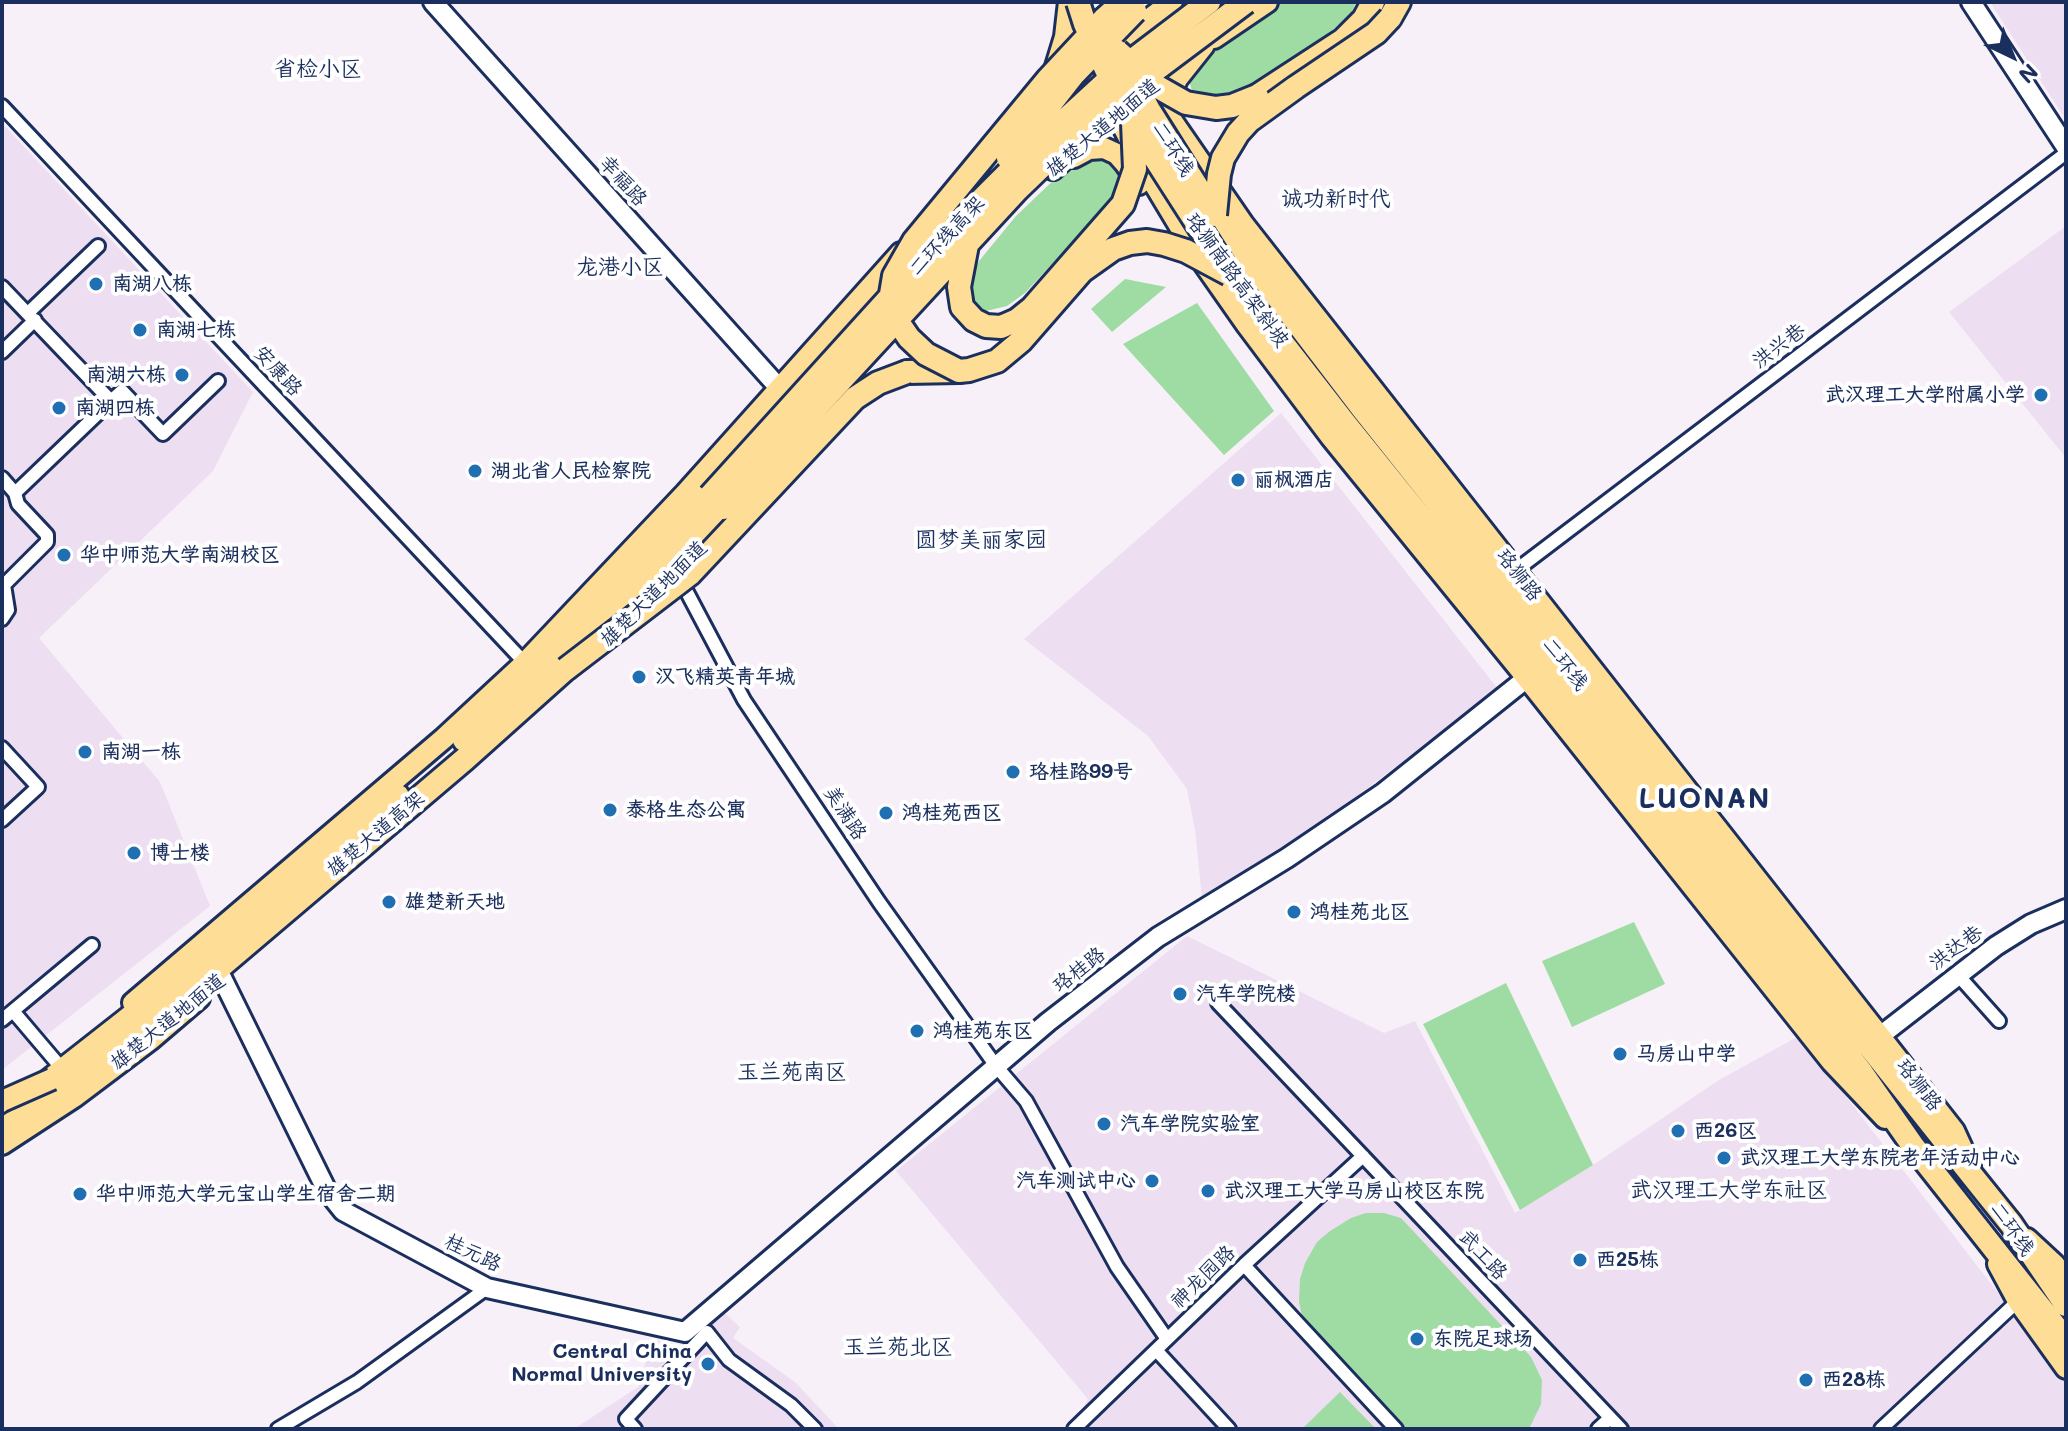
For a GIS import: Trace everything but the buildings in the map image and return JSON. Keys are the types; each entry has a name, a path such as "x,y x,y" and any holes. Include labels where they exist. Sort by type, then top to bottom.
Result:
{"highway":[{"name":"珞狮南路高架斜坡","path":"1078,2 1124,119 1229,274 1344,422"},
{"name":"二环线","path":"1098,2 1121,44 1149,110 1215,215 1362,408 2011,1224 2066,1305"},
{"path":"959,371 926,354 904,330 890,300 894,276 914,241 1048,79 1123,2"},
{"path":"1124,119 1135,169 1123,204 1032,308 1017,320 1001,327 986,326 974,320 962,307 959,238 1074,74 1123,21 1146,2"},
{"name":"二环线高架","path":"716,502 959,238 1052,131 1117,72 1209,2"},
{"path":"959,238 1130,89 1246,2"},
{"path":"1121,44 1156,86 1186,103 1216,108 1232,106 1257,96 1343,40 1364,19 1373,2"},
{"path":"1215,215 1223,158 1238,133 1249,121 1376,33 1399,2"},
{"path":"566,669 690,574 855,398 878,383 907,372 969,370 997,361 1021,341 1082,271 1113,249 1130,243 1147,241 1164,244 1186,251 1229,274"},
{"name":"二环线","path":"1344,422 1748,924 1862,1073 1913,1146 2066,1340"},
{"name":"雄楚大道高架","path":"2,1130 65,1088 187,995 465,759 566,669 716,502"},
{"name":"雄楚大道高架","path":"3,1102 55,1071 180,978 454,750 716,502"}],"main road":[{"path":"1070,2 1092,63 1182,231 1247,325 1331,437 1832,1062 1913,1146"},
{"path":"1038,109 1061,54 1070,2"},
{"name":"珞狮路","path":"1111,2 1121,44 1243,224 1954,1131 1974,1178"},
{"path":"1038,109 1172,2"},
{"name":"雄楚大道地面道","path":"2,1144 74,1097 151,1039 524,721 677,571 1042,180 1124,119 1151,86 1267,2"},
{"path":"1174,124 1173,89 1183,70 1204,45"},
{"name":"雄楚大道地面道","path":"55,1071 181,959 443,739 525,663 583,605 881,275 1038,109"},
{"path":"1042,180 1089,149 1104,148 1117,154 1156,209 1182,231"},
{"path":"2011,1224 2066,1279"},
{"path":"1978,1230 2018,1301 2066,1368"}],"street":[{"name":"幸福路","path":"433,2 780,389"},
{"path":"1971,2 2066,150"},
{"name":"安康路","path":"4,112 525,663"},
{"name":"洪兴巷","path":"1515,571 2066,150"},
{"path":"2,352 98,246"},
{"path":"2,287 111,401"},
{"path":"15,493 122,391 163,434 218,381"},
{"path":"2,478 15,493 18,504 47,535 47,542 4,585 8,610 2,619"},
{"name":"美满路","path":"677,571 744,700 879,902 996,1066 1026,1101 1117,1267 1167,1339"},
{"name":"珞桂路","path":"685,1332 1048,1022 1158,937 1287,858 1383,793 1527,678"},
{"path":"2,748 38,787 16,800 2,820"},
{"name":"洪达巷","path":"1880,1036 1957,974 2031,924 2066,909"},
{"path":"55,1071 7,1015 92,945"},
{"path":"1957,974 1999,1021"},
{"name":"桂元路","path":"222,978 320,1177 343,1211 487,1288 685,1332 707,1332"},
{"name":"武工路","path":"1218,1003 1621,1429"},
{"name":"神龙园路","path":"1074,1429 1244,1265 1363,1156"},
{"path":"1244,1265 1396,1429"},
{"path":"278,1429 357,1382 487,1288"},
{"path":"1881,1429 2018,1301"},
{"path":"635,1429 626,1419 707,1332 729,1360 791,1405 815,1429"},
{"path":"1156,1350 1229,1429"},
{"path":"1598,1429 1610,1418"}],"shaded area":[{"path":"1990,2 2066,2 2066,120"},
{"name":"华中师范大学南湖校区","path":"2,123 253,392 213,471 39,638 160,782 210,906 2,1070"},
{"name":"武汉理工大学附属小学","path":"2066,226 2066,458 1949,312"},
{"path":"1281,413 1498,689 1299,840 1202,898 1187,789 1148,736 1024,639"},
{"name":"武汉理工大学马房山校区东院","path":"1187,936 1384,1033 1415,1021 1515,1213 1719,1080 1799,1036 2066,1381 2066,1429 1070,1429 1088,1399 896,1171"},
{"name":"Central China Normal University","path":"721,1310 740,1327 733,1338 795,1382 839,1429 574,1429 638,1387 653,1339 683,1347"}],"green space":[{"path":"1278,2 1356,2 1352,12 1326,36 1241,92 1210,98 1192,91 1189,80 1214,49"},
{"path":"1099,159 1110,162 1117,169 1119,181 1111,200 1025,293 1007,306 986,311 974,307 969,297 969,282 979,261 1016,216 1075,164"},
{"path":"1125,279 1166,287 1112,332 1091,309"},
{"path":"1197,303 1274,411 1224,455 1123,344"},
{"path":"1634,922 1665,984 1572,1027 1542,961"},
{"path":"1506,983 1593,1165 1520,1210 1423,1024"},
{"name":"东院足球场","path":"1366,1213 1384,1213 1401,1218 1531,1357 1542,1380 1541,1404 1529,1429 1403,1429 1303,1320 1299,1302 1300,1279 1317,1242 1351,1218"},
{"path":"1340,1392 1376,1429 1302,1429"}],"place":[{"name":"南湖八栋","path":"96,284"},
{"name":"南湖七栋","path":"140,330"},
{"name":"南湖六栋","path":"182,375"},
{"name":"武汉理工大学附属小学","path":"2041,395"},
{"name":"南湖四栋","path":"59,408"},
{"name":"湖北省人民检察院","path":"475,471"},
{"name":"丽枫酒店","path":"1238,480"},
{"name":"华中师范大学南湖校区","path":"64,555"},
{"name":"汉飞精英青年城","path":"639,677"},
{"name":"南湖一栋","path":"85,752"},
{"name":"珞桂路99号","path":"1013,772"},
{"name":"泰格生态公寓","path":"610,810"},
{"name":"鸿桂苑西区","path":"886,813"},
{"name":"博士楼","path":"134,853"},
{"name":"雄楚新天地","path":"389,902"},
{"name":"鸿桂苑北区","path":"1294,912"},
{"name":"汽车学院楼","path":"1180,994"},
{"name":"鸿桂苑东区","path":"917,1031"},
{"name":"马房山中学","path":"1620,1054"},
{"name":"汽车学院实验室","path":"1104,1124"},
{"name":"西26区","path":"1678,1131"},
{"name":"武汉理工大学东院老年活动中心","path":"1724,1158"},
{"name":"汽车测试中心","path":"1152,1181"},
{"name":"武汉理工大学马房山校区东院","path":"1208,1191"},
{"name":"华中师范大学元宝山学生宿舍二期","path":"80,1194"},
{"name":"西25栋","path":"1580,1260"},
{"name":"东院足球场","path":"1417,1339"},
{"name":"Central China Normal University","path":"708,1364"},
{"name":"西28栋","path":"1806,1380"}],"district":[{"name":"省检小区","path":"318,69"},
{"name":"诚功新时代","path":"1336,199"},
{"name":"龙港小区","path":"620,267"},
{"name":"圆梦美丽家园","path":"981,540"},
{"name":"LUONAN","path":"1705,799"},
{"name":"玉兰苑南区","path":"792,1072"},
{"name":"武汉理工大学东社区","path":"1729,1190"},
{"name":"玉兰苑北区","path":"898,1347"}]}
